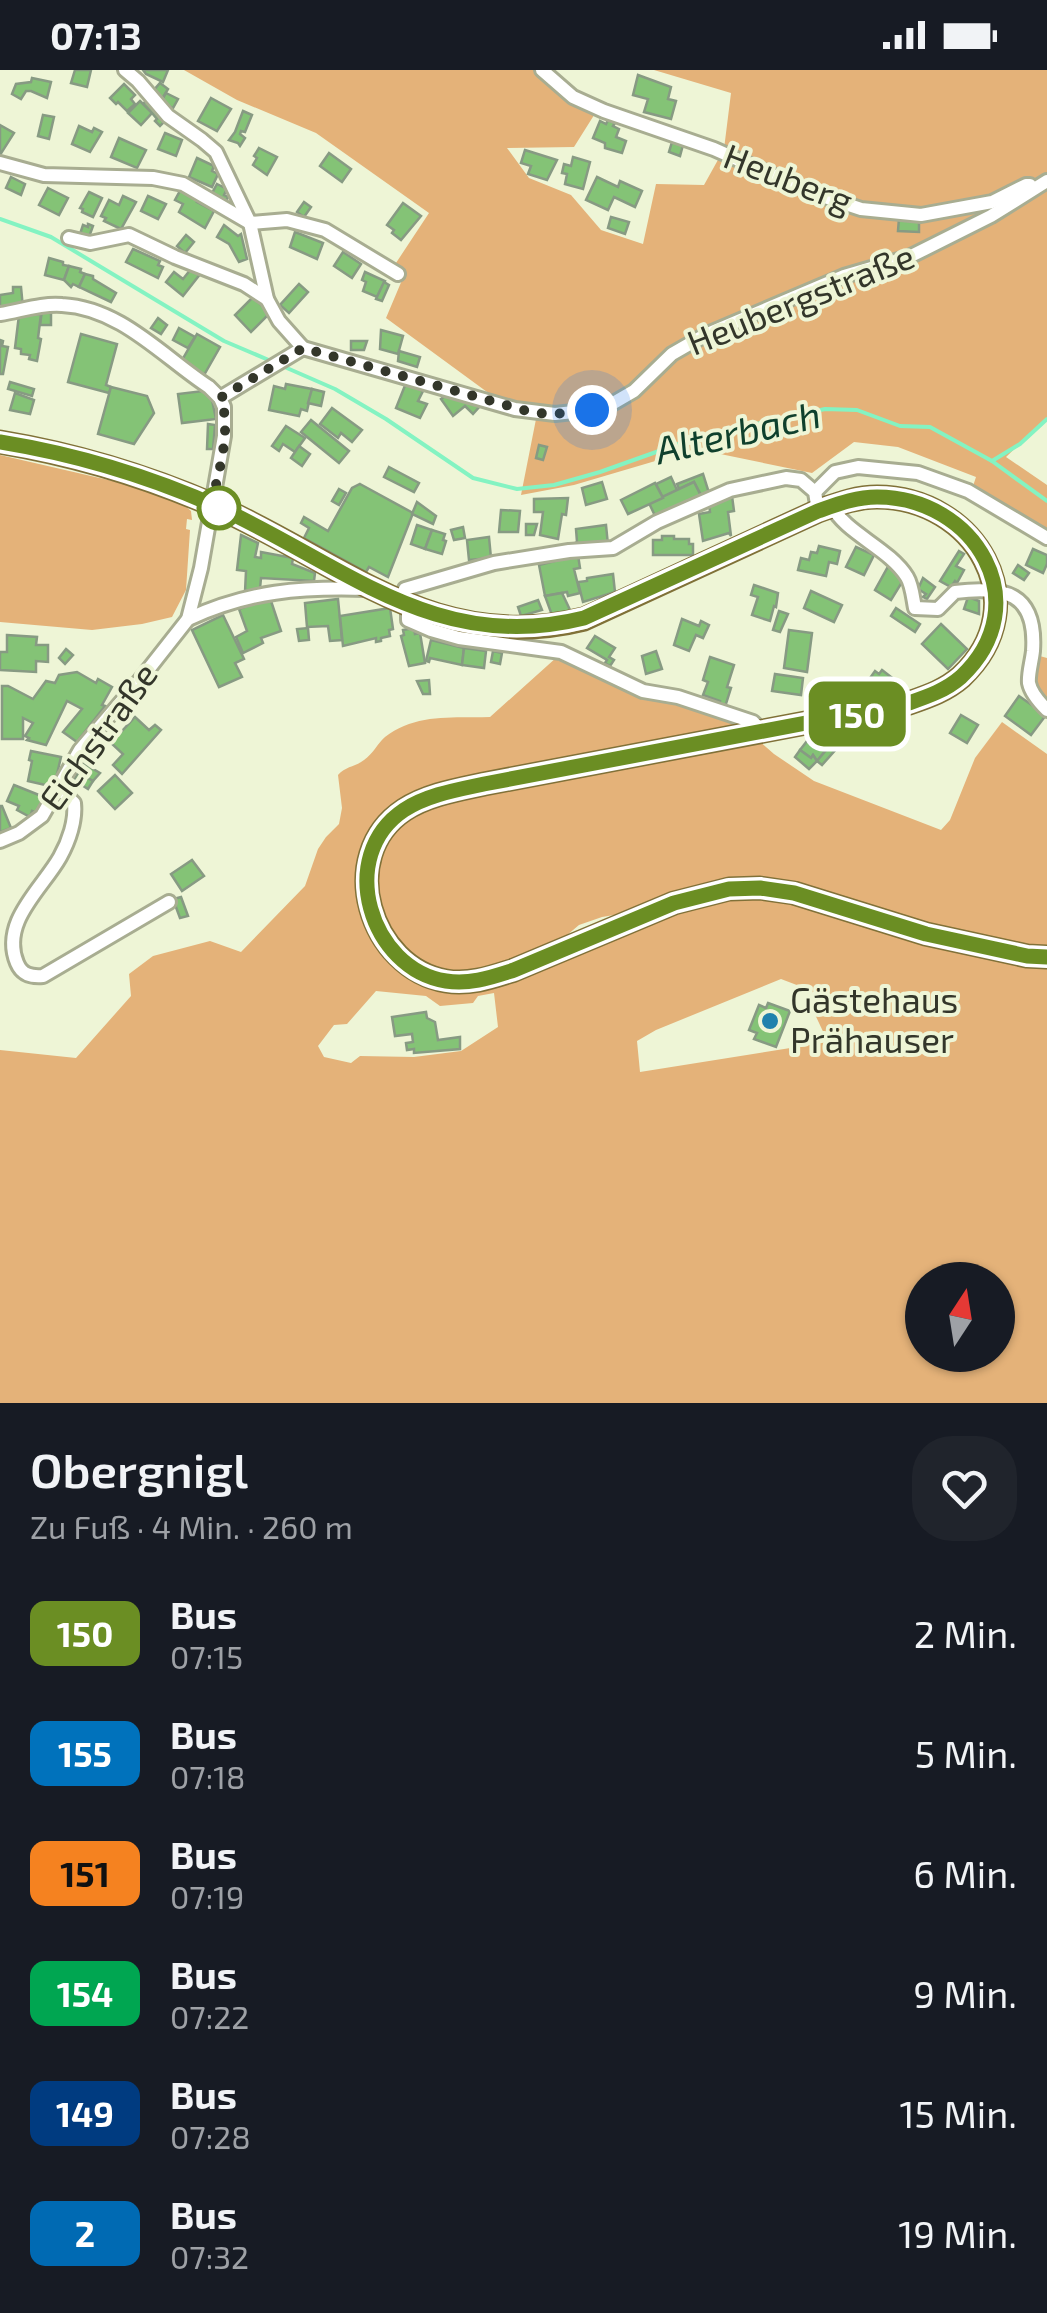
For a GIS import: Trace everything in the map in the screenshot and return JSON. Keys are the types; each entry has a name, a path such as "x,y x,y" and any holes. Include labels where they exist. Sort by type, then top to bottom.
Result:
{"main road":[{"path":"0,442 106,467 211,504 404,604 451,621 504,628 552,626 584,618 822,503 898,498 924,504 949,517 969,534 993,578 996,607 990,633 979,656 960,678 937,693 906,704 432,796 402,811 374,844 368,865 367,894 373,920 385,943 402,962 444,981 486,979 514,970 674,903 729,889 794,893 926,934 1047,957"}],"street":[{"path":"0,314 60,304 98,312 122,323 220,398 303,348 279,321 267,299 250,223 216,152 168,116 125,70"},
{"name":"Heuberg","path":"542,70 574,97 604,111 714,149 813,194 862,209 922,215 992,202 1026,185 1044,187"},
{"path":"0,163 44,175 153,178 183,184 250,223 287,220 325,230 398,274"},
{"name":"Heubergstraße","path":"303,348 534,413 592,410 634,392 672,354 704,335 844,276 909,258 1044,187"},
{"path":"69,238 90,243 128,235 244,284 267,299"},
{"name":"Eichstraße","path":"0,841 42,816 80,750 188,619 220,465 224,407 220,398"},
{"path":"822,503 836,472 858,467 918,473 968,490 1047,538"},
{"path":"762,731 753,722 678,697 643,691 560,652 460,638 431,630 408,620 406,589 494,564 568,551 613,548 657,522 730,490 786,478 801,480 836,516 889,556 909,580 915,608 938,609 954,592 979,589 1018,599 1032,617 1040,650 1029,683 1047,710"},
{"path":"188,619 220,604 286,590 374,590"},
{"path":"59,788 74,803 73,820 60,857 19,916 13,941 20,970 32,977 43,976 168,902"}],"shaded area":[{"path":"184,70 537,70 596,112 574,147 507,148 529,178 571,195 601,230 643,244 656,184 704,185 724,149 731,93 654,70 1047,70 1047,418 1006,457 1047,485 1047,532 972,489 976,477 898,447 854,442 812,473 696,449 574,485 521,495 538,409 498,400 386,318 405,273 394,266 429,213 316,133 237,100"},
{"path":"0,455 117,482 183,504 191,511 192,520 187,519 186,529 190,530 186,590 172,617 92,630 0,622"},
{"path":"1036,655 1047,658 1047,700 1035,685"},
{"path":"557,657 748,726 403,799 370,833 358,874 359,895 373,938 392,965 416,983 442,990 470,990 671,914 748,898 803,904 1047,966 1047,1403 0,1403 0,1050 76,1058 131,996 129,974 153,956 210,941 241,952 305,886 318,849 339,824 342,808 338,775 364,760 397,729 435,718 490,717","holes":["781,979 802,987 828,1042 640,1072 637,1041 656,1030","376,991 426,996 440,1006 473,1003 478,996 494,993 498,1027 461,1051 414,1057 360,1056 351,1063 324,1057 318,1046 334,1025 347,1024"]},
{"path":"1002,722 1047,754 1047,950 932,928 765,880 602,917 579,925 554,946 477,973 435,969 417,962 390,936 375,892 378,861 389,838 414,814 452,798 758,740 814,781 941,830 950,820 975,758"}],"building":[{"path":"75,70 91,70 87,87 71,83"},
{"path":"143,70 168,70 163,82"},
{"path":"638,75 671,87 668,99 676,101 671,119 644,112 648,99 633,95"},
{"path":"32,78 51,82 47,98 31,91 26,91 21,99 12,94 16,84 31,82"},
{"path":"160,83 168,89 162,99 153,91"},
{"path":"124,84 135,95 131,99 135,104 127,111 110,98"},
{"path":"166,93 178,99 173,108 161,102"},
{"path":"211,98 231,109 217,131 198,121"},
{"path":"148,99 165,121 160,126 143,104"},
{"path":"140,101 152,113 141,125 128,113"},
{"path":"243,111 252,115 245,132 241,131 245,138 240,146 229,140"},
{"path":"43,115 54,117 49,139 38,136"},
{"path":"608,120 619,129 616,137 626,141 622,153 605,148 605,143 593,138 600,121 606,124"},
{"path":"0,125 14,133 0,155"},
{"path":"79,126 102,132 90,152 72,144"},
{"path":"165,133 182,140 176,156 158,149"},
{"path":"119,138 146,150 137,168 111,157"},
{"path":"672,142 683,145 680,156 669,152"},
{"path":"259,148 277,157 267,175 253,165"},
{"path":"525,150 557,160 547,180 528,174 531,166 521,163"},
{"path":"329,153 351,169 342,182 320,166"},
{"path":"573,157 590,162 583,189 565,184 564,164 571,166"},
{"path":"197,158 214,166 212,171 218,174 212,187 189,177"},
{"path":"11,177 25,184 21,195 6,188"},
{"path":"597,177 618,187 620,181 642,191 635,207 614,197 608,210 586,200"},
{"path":"217,184 227,189 225,203 211,195"},
{"path":"48,188 68,198 59,215 39,205"},
{"path":"181,189 214,211 205,228 179,212 183,204 175,200"},
{"path":"89,192 102,198 93,217 80,208"},
{"path":"123,196 136,202 121,229 101,216 109,200 119,205"},
{"path":"148,196 166,204 158,219 141,211"},
{"path":"304,202 311,207 304,217 297,212"},
{"path":"403,203 421,216 401,240 387,225"},
{"path":"611,217 629,222 625,234 608,228"},
{"path":"899,218 919,219 919,232 898,231"},
{"path":"83,225 93,226 89,237 80,234"},
{"path":"224,225 238,236 241,234 247,259 239,262 229,244 217,237"},
{"path":"295,232 323,243 317,259 290,247"},
{"path":"186,235 194,242 185,253 177,246"},
{"path":"133,249 160,261 158,265 163,267 158,278 126,262"},
{"path":"343,252 361,264 352,278 334,266"},
{"path":"49,258 69,266 64,280 45,275"},
{"path":"69,266 85,274 79,287 71,287 64,280"},
{"path":"191,269 201,273 183,296 166,282 174,272 183,279"},
{"path":"365,272 385,281 377,297 363,291"},
{"path":"85,274 116,293 111,302 79,287"},
{"path":"384,282 389,285 382,301 376,299"},
{"path":"299,284 308,292 289,313 280,305"},
{"path":"13,287 21,287 23,308 0,310 0,295 13,293"},
{"path":"253,297 270,313 251,332 235,315"},
{"path":"42,310 51,310 51,325 40,325"},
{"path":"41,314 37,361 15,348 19,315"},
{"path":"158,318 167,325 161,334 151,328"},
{"path":"179,328 195,337 188,348 173,340"},
{"path":"381,330 403,336 398,354 380,349"},
{"path":"81,334 117,344 106,385 111,387 109,393 68,382"},
{"path":"197,334 220,347 204,375 181,362"},
{"path":"0,340 2,346 8,347 3,374 0,374"},
{"path":"351,341 367,341 364,350 351,350"},
{"path":"399,351 420,357 417,367 398,361"},
{"path":"10,382 34,389 32,396 8,389"},
{"path":"406,383 423,391 418,401 427,404 420,418 396,408"},
{"path":"286,384 312,389 307,411 301,409 299,416 269,410 274,386 285,389"},
{"path":"111,387 147,396 154,413 134,444 98,434"},
{"path":"312,389 324,392 321,406 308,403"},
{"path":"203,391 212,400 216,419 182,423 178,394"},
{"path":"450,392 481,405 473,414 465,406 453,416 441,399"},
{"path":"15,393 34,400 30,414 10,410"},
{"path":"332,408 362,430 352,442 341,433 338,438 320,424"},
{"path":"311,420 349,451 339,463 301,432"},
{"path":"208,424 215,425 213,449 207,449"},
{"path":"286,426 305,438 295,452 283,444 279,451 272,446"},
{"path":"539,445 547,447 543,460 536,458"},
{"path":"299,446 310,454 302,466 291,458"},
{"path":"389,467 419,483 414,492 384,477"},
{"path":"703,474 709,493 702,497 694,482 679,489 677,484"},
{"path":"671,477 677,490 663,498 656,484"},
{"path":"602,482 607,499 586,505 582,488"},
{"path":"694,482 702,498 657,520 649,503"},
{"path":"655,483 663,498 628,514 621,500"},
{"path":"360,484 413,513 388,577 369,567 366,572 304,538 309,528 301,523 304,517 328,531 352,488"},
{"path":"339,489 346,493 339,505 332,501"},
{"path":"732,496 734,511 728,512 731,536 729,533 703,541 699,514 710,512 709,503"},
{"path":"568,498 558,539 540,535 543,512 534,512 534,499"},
{"path":"417,502 436,516 433,524 412,514"},
{"path":"501,510 520,511 518,532 499,532"},
{"path":"526,524 537,524 534,535 526,535"},
{"path":"417,525 432,530 425,549 411,544"},
{"path":"606,525 608,545 575,548 576,529"},
{"path":"463,527 465,538 454,540 451,530"},
{"path":"432,530 445,534 442,554 425,549"},
{"path":"241,535 258,543 255,557 261,558 261,552 293,558 292,564 315,573 314,581 261,578 260,589 245,592 246,571 237,570"},
{"path":"662,536 689,539 693,555 653,555 653,540 662,540"},
{"path":"489,537 491,558 469,560 467,540"},
{"path":"819,546 840,551 837,564 829,562 826,576 798,570 801,558 809,560 811,552 817,553"},
{"path":"856,547 874,555 864,575 846,567"},
{"path":"1033,549 1047,555 1043,573 1026,565"},
{"path":"959,551 964,554 956,566 964,570 951,587 940,581"},
{"path":"578,555 580,568 574,569 580,593 545,596 539,565"},
{"path":"890,563 904,579 891,600 875,590"},
{"path":"1018,565 1029,573 1024,580 1013,573"},
{"path":"613,574 615,592 583,602 578,582"},
{"path":"923,578 935,587 927,599 918,589"},
{"path":"754,585 778,593 770,621 752,615 758,597 751,595"},
{"path":"811,591 842,605 834,622 804,608"},
{"path":"562,593 571,612 553,618 545,596"},
{"path":"968,597 979,601 979,614 964,609"},
{"path":"270,598 281,631 261,638 263,643 243,653 236,637 247,631 239,609"},
{"path":"338,599 342,640 330,641 328,626 307,627 305,603"},
{"path":"538,600 542,610 521,616 518,607"},
{"path":"390,608 390,636 381,641 376,642 376,638 343,646 340,616"},
{"path":"896,608 920,624 915,632 891,616"},
{"path":"779,611 788,614 780,632 773,630"},
{"path":"223,615 244,659 235,663 242,677 219,687 192,630"},
{"path":"682,619 699,626 701,621 709,625 703,638 696,635 689,651 674,645"},
{"path":"941,624 967,649 948,669 922,644"},
{"path":"308,628 309,640 299,641 297,629"},
{"path":"414,628 415,634 420,633 425,663 409,666 401,636 403,630"},
{"path":"789,630 812,633 807,672 784,668"},
{"path":"7,635 37,637 36,645 48,645 48,662 36,661 36,672 0,670 0,652 7,652"},
{"path":"595,636 615,648 609,657 614,660 610,666 587,648"},
{"path":"431,640 464,648 462,665 430,658 426,661"},
{"path":"464,648 486,651 484,668 462,665"},
{"path":"66,649 73,655 65,664 59,658"},
{"path":"493,651 502,653 500,664 491,662"},
{"path":"656,651 662,669 646,674 642,656"},
{"path":"710,657 734,665 725,707 703,695"},
{"path":"882,670 891,677 881,690 868,681 875,671 879,674"},
{"path":"77,672 112,687 102,705 105,706 77,742 63,732 82,709 67,701 46,745 27,740 25,736 33,723 23,718 23,739 2,739 2,686 33,699 46,681 55,683 59,675"},
{"path":"775,674 803,678 801,695 772,691"},
{"path":"857,679 860,694 828,700 826,685"},
{"path":"429,680 430,694 423,694 417,681"},
{"path":"1019,696 1046,715 1031,735 1005,716"},
{"path":"961,715 978,725 967,743 950,733"},
{"path":"135,717 149,730 155,725 161,730 122,774 113,765 123,754 111,743"},
{"path":"807,741 826,750 817,761 800,750"},
{"path":"833,742 838,747 822,765 817,761"},
{"path":"800,750 817,761 809,769 795,757"},
{"path":"31,751 61,757 54,787 28,781"},
{"path":"83,763 100,773 93,781 78,773"},
{"path":"78,773 93,781 88,789 74,780"},
{"path":"115,775 132,793 115,809 98,791"},
{"path":"14,785 44,797 37,813 32,811 30,817 7,801"},
{"path":"0,806 11,828 0,832"},
{"path":"192,860 204,876 182,891 171,874"},
{"path":"181,897 188,916 180,918 173,899"},
{"name":"Gästehaus Prähauser","path":"768,1003 790,1011 776,1047 754,1039 757,1033 749,1030 759,1005 766,1008"},
{"path":"426,1012 427,1018 435,1022 438,1040 460,1037 460,1049 414,1053 414,1049 407,1050 406,1043 413,1042 412,1034 395,1036 392,1017"}],"waterway":[{"name":"Alterbach","path":"0,219 51,237 224,341 271,361"},
{"name":"Alterbach","path":"280,365 335,389 473,478 517,489 554,485 701,436 825,409 857,410 900,426 930,427 992,461 1047,501"},
{"path":"992,461 1020,444 1047,419"}],"bus line":[{"name":"150","path":"0,442 106,467 168,487 274,534 408,606 451,621 504,628 552,626 584,618 818,511 856,498 898,498 924,504 949,517 969,534 993,578 996,607 990,633 979,656 960,678 937,693 906,704 432,796 402,811 374,844 368,865 367,894 373,920 385,943 402,962 444,981 486,979 514,970 674,903 729,889 794,893 926,934 1047,957"}],"place":[{"name":"Gästehaus Prähauser","path":"770,1021"}],"route":[{"path":"219,508 222,509 211,504 224,436 224,407 220,398 303,348 534,413 592,410"}]}
